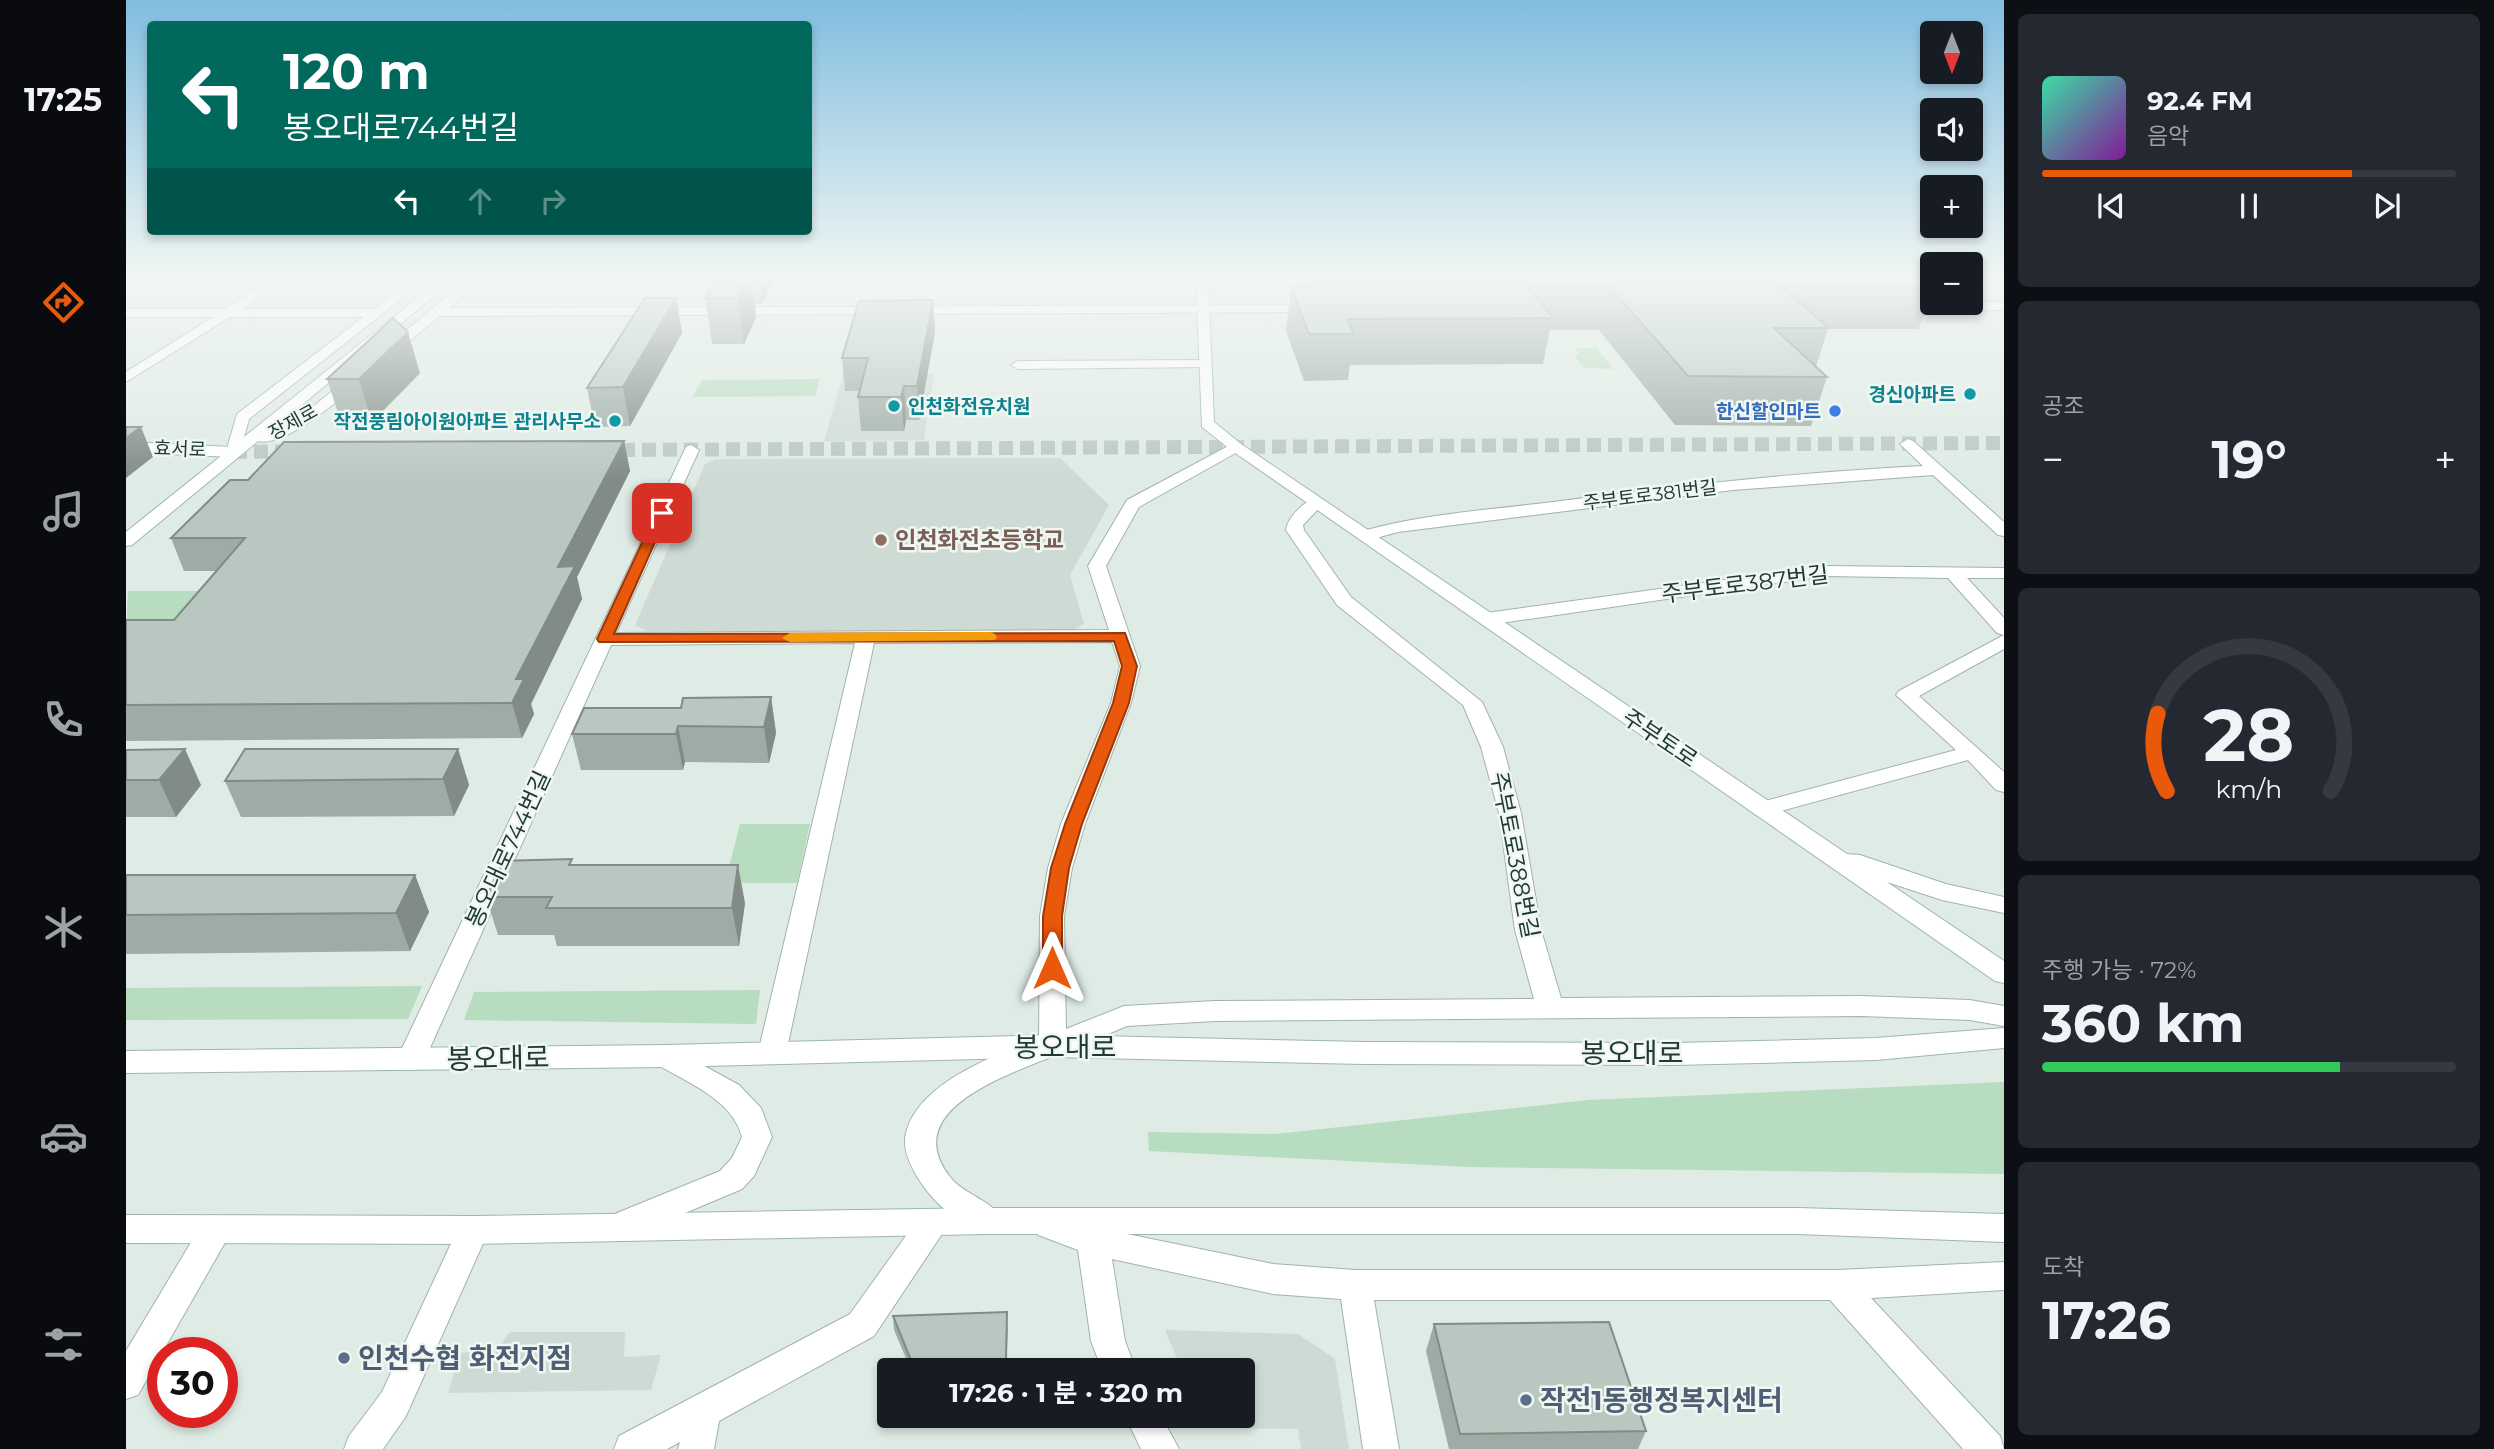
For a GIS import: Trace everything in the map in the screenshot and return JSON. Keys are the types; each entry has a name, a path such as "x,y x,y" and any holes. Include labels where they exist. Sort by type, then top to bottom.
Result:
{"street":[{"path":"126,378 177,346"},
{"name":"장제로","path":"233,452 242,417 335,346"},
{"name":"장제로","path":"126,541 366,346"},
{"name":"장제로","path":"233,452 308,418 396,346"},
{"name":"주부토로","path":"1204,346 1207,424 1236,447 2004,974"},
{"path":"1018,365 1205,364"},
{"path":"1908,444 2004,531"},
{"name":"효서로","path":"126,447 233,452"},
{"path":"1053,1046 1052,916 1060,868 1073,824 1121,703 1130,666 1097,566 1133,504 1236,447"},
{"name":"봉오대로744번길","path":"411,1059 691,450"},
{"name":"주부토로381번길","path":"1365,536 1396,527 1755,482 1845,473 1937,470"},
{"name":"주부토로388번길","path":"1316,503 1295,524 1295,530 1344,601 1472,702 1492,747 1510,813 1528,930 1551,1010"},
{"name":"주부토로387번길","path":"1487,619 1825,571 2004,573"},
{"path":"1952,573 2004,629"},
{"path":"604,639 1120,636"},
{"path":"772,1053 866,637"},
{"path":"2004,640 1906,695 1972,752 2004,785"},
{"path":"1762,808 1972,752"},
{"path":"1826,852 1942,892 2004,905"},
{"path":"987,1221 940,1188 923,1166 917,1141 926,1116 962,1084 1124,1016 1215,1012 1861,1006 1970,1010 2004,1016"},
{"name":"봉오대로","path":"126,1062 666,1056 1053,1046 1364,1053 1674,1054 1876,1049 2004,1038"},
{"path":"613,1229 732,1180 743,1167 757,1137 751,1116 729,1093 666,1056"},
{"path":"126,1229 613,1229 987,1221 1798,1221 2004,1228"},
{"path":"632,1449 862,1325 934,1222"},
{"path":"1044,1223 1093,1241 1273,1279 1355,1285 1838,1285 2004,1276"},
{"path":"126,1383 216,1229"},
{"path":"362,1449 394,1404 472,1230"},
{"path":"1093,1241 1108,1341 1114,1358"},
{"path":"1355,1285 1381,1449"},
{"path":"1838,1285 1987,1449"},
{"path":"696,1449 704,1410"},
{"path":"1149,1428 1161,1449"}],"shaded area":[{"path":"934,374 924,440 824,441 843,375"},
{"name":"인천화전초등학교","path":"1060,458 1109,505 1070,575 1084,624 1071,631 646,631 635,625 705,464 716,459"},
{"path":"1165,1330 1298,1334 1335,1359 1349,1449 1301,1449 1298,1429 1228,1428 1255,1428 1255,1358 1177,1358"},
{"path":"510,1332 625,1332 624,1357 661,1355 651,1390 448,1393 460,1353 497,1349"}],"green space":[{"path":"1575,348 1597,348 1613,369 1584,368 1574,355 1580,355"},
{"path":"820,379 815,396 693,397 702,380"},
{"path":"128,591 210,591 172,635 126,635"},
{"path":"740,824 810,824 797,883 725,883"},
{"path":"422,986 408,1019 126,1020 126,988"},
{"path":"760,990 756,1024 464,1020 474,992"},
{"path":"2004,1082 2004,1174 1469,1167 1149,1151 1148,1132 1276,1134 1589,1100"}],"building":[{"path":"363,346 394,346 359,379 327,379"},
{"path":"614,346 648,346 623,387 587,388"},
{"path":"846,346 925,346 917,386 904,386 901,397 858,397 868,358 842,358"},
{"path":"1661,346 1793,346 1827,377 1688,376"},
{"path":"126,427 141,427 126,438"},
{"path":"624,441 558,567 575,566 516,679 524,679 512,703 126,705 126,620 174,620 245,538 171,538 230,480 248,480 284,442"},
{"path":"771,697 764,727 678,726 676,734 572,734 584,708 681,708 683,698"},
{"path":"185,749 159,780 126,780 126,750"},
{"path":"245,749 458,749 443,779 225,781"},
{"path":"572,859 569,865 738,865 732,908 546,908 552,897 486,897 503,861"},
{"path":"126,875 415,875 396,913 126,915"},
{"path":"1007,1312 1006,1358 910,1358 893,1316"},
{"name":"작전1동행정복지센터","path":"1609,1322 1646,1431 1460,1434 1434,1324"}],"tunnel":[{"path":"600,450 2004,443"},
{"path":"233,452 301,451"}],"slow traffic":[{"path":"790,638 990,637"}],"place":[{"name":"경신아파트","path":"1970,394"},
{"name":"인천화전유치원","path":"894,406"},
{"name":"한신할인마트","path":"1835,411"},
{"name":"작전풍림아이원아파트 관리사무소","path":"615,421"},
{"name":"인천화전초등학교","path":"881,540"},
{"name":"인천수협 화전지점","path":"344,1358"},
{"name":"작전1동행정복지센터","path":"1526,1400"}],"route":[{"path":"662,513 604,639 1120,636 1130,666 1121,703 1073,824 1060,868 1052,916 1052,968"}]}
